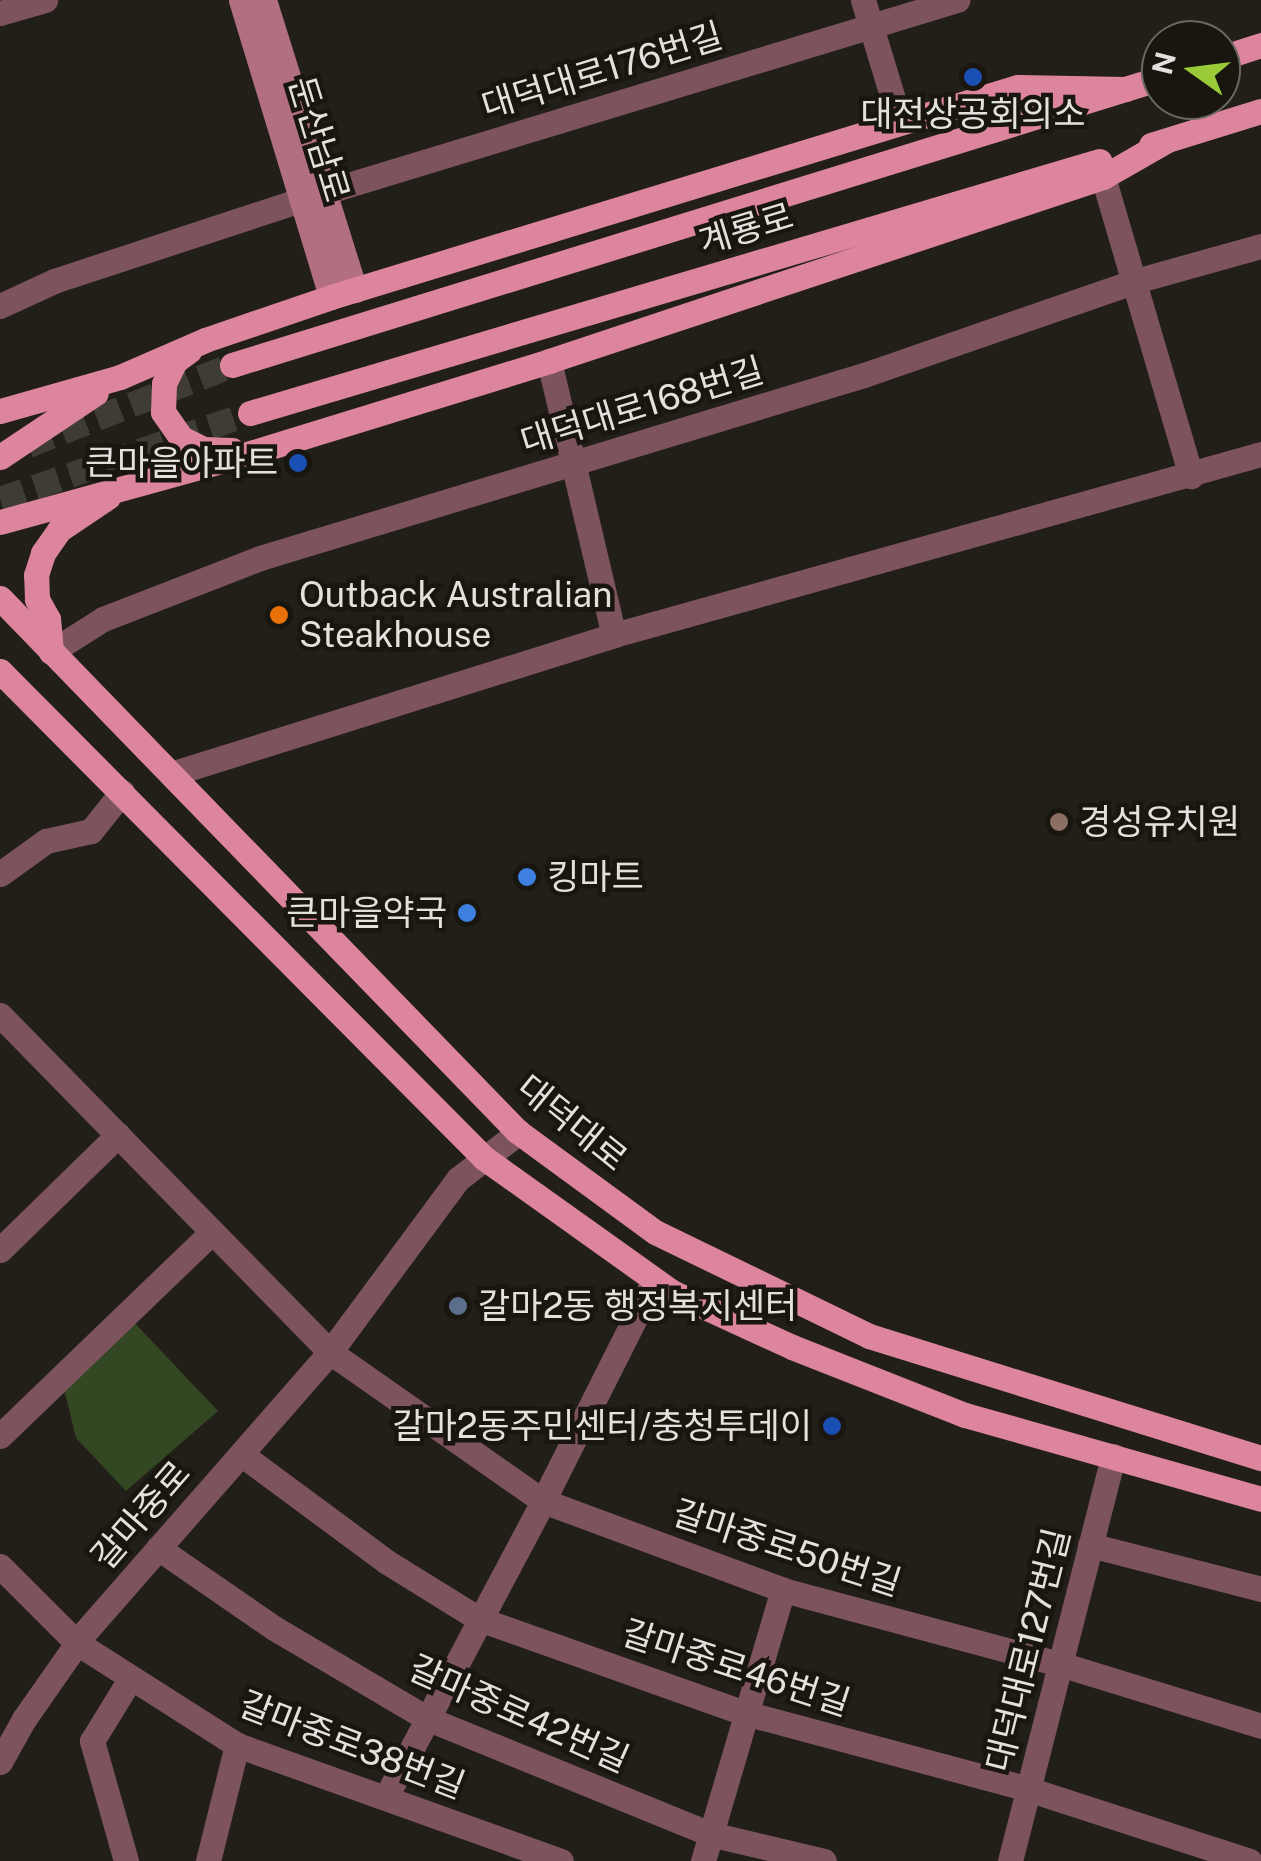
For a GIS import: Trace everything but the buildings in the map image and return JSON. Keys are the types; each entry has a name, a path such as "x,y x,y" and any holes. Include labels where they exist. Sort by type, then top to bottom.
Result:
{"main road":[{"name":"계룡로","path":"232,365 1141,85"},
{"path":"0,411 120,377 205,340 343,294 1018,87 1126,90"},
{"name":"계룡로","path":"250,412 1261,111"},
{"path":"0,522 254,452 550,361 1103,177 1164,142"},
{"path":"205,340 175,361 164,384 163,412 181,438 204,449 254,452"},
{"path":"0,457 120,377"},
{"path":"0,422 45,401"},
{"path":"51,652 48,619 37,599 36,575 44,553 59,530 128,484"},
{"name":"대덕대로","path":"0,598 519,1132 655,1232 870,1336 1261,1458"},
{"path":"6,681 122,792 484,1158 654,1280 792,1346 965,1414 1261,1498"}],"street":[{"path":"0,13 45,0"},
{"name":"둔산남로","path":"241,0 313,196"},
{"name":"둔산남로","path":"264,0 313,196 343,294"},
{"path":"863,0 900,122"},
{"name":"대덕대로176번길","path":"0,306 54,281 313,196 958,0"},
{"path":"1103,177 1191,476"},
{"name":"대덕대로168번길","path":"51,652 103,619 180,586 864,375 1132,282 1261,246"},
{"path":"550,361 571,465 614,635"},
{"path":"170,774 614,635 1261,454"},
{"path":"0,874 46,841 91,831 122,792"},
{"path":"4,1026 118,1135 330,1352"},
{"name":"갈마중로","path":"0,1762 8,1727 330,1352 458,1178 519,1132"},
{"path":"0,1250 118,1135"},
{"path":"0,1436 212,1232"},
{"path":"387,1795 543,1502 654,1280"},
{"name":"갈마중로50번길","path":"330,1352 543,1502 783,1590 1060,1664 1261,1726"},
{"name":"갈마중로46번길","path":"241,1454 387,1562 479,1619 745,1713 1028,1790 1250,1861"},
{"name":"대덕대로127번길","path":"1010,1861 1113,1456"},
{"path":"1090,1545 1261,1589"},
{"name":"갈마중로42번길","path":"158,1548 274,1628 426,1718 710,1834 824,1861"},
{"name":"갈마중로38번길","path":"0,1566 77,1643 237,1745 387,1795 562,1861"},
{"path":"703,1861 783,1590"},
{"path":"126,1861 92,1741 130,1679"},
{"path":"208,1861 237,1745"}],"green space":[{"path":"132,1320 218,1411 126,1491 76,1438 61,1377"}],"tunnel":[{"path":"28,445 232,365"},
{"path":"0,499 250,413"}],"place":[{"name":"대전상공회의소","path":"973,77"},
{"name":"큰마을아파트","path":"298,463"},
{"name":"Outback Australian Steakhouse","path":"279,615"},
{"name":"경성유치원","path":"1059,822"},
{"name":"킹마트","path":"527,877"},
{"name":"큰마을약국","path":"467,913"},
{"name":"갈마2동 행정복지센터","path":"458,1306"},
{"name":"갈마2동주민센터/충청투데이","path":"832,1426"}]}
